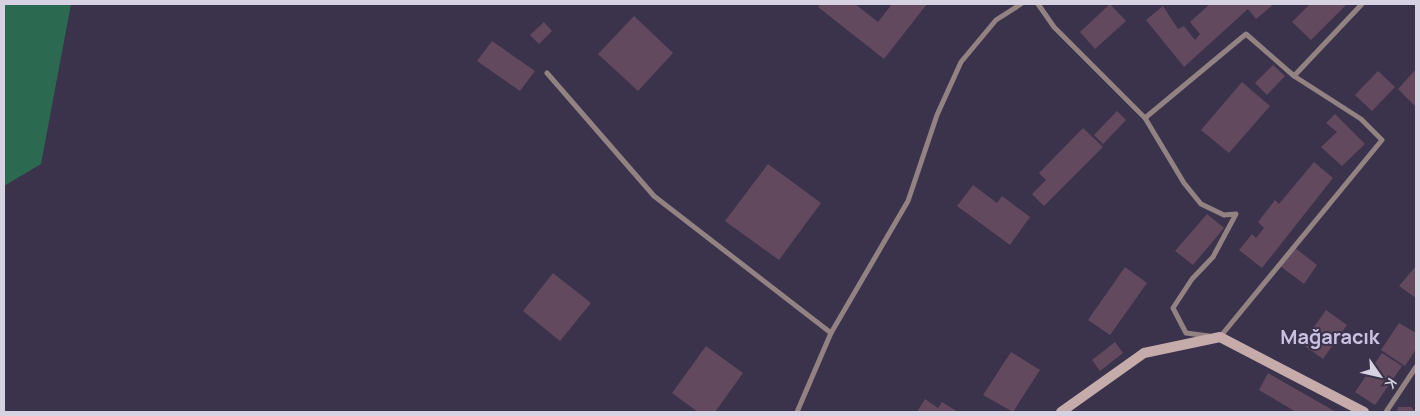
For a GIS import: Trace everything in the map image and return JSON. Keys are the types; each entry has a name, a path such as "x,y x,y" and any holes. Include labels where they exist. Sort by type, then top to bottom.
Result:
{"street":[{"path":"796,412 831,333 908,200 938,115 961,62 996,20 1021,4"},
{"path":"1038,4 1054,27 1145,118 1184,183 1201,204 1224,215 1236,214 1213,257 1192,280 1173,308 1186,333 1220,337 1364,412"},
{"path":"1294,76 1362,4"},
{"path":"1061,412 1144,353 1220,337 1382,140 1361,119 1294,76 1246,34 1145,118"},
{"path":"547,73 654,196 831,333"},
{"path":"1386,412 1416,367"}],"green space":[{"path":"4,4 71,4 41,164 4,186"}],"building":[{"path":"821,4 855,4 878,22 892,4 927,4 884,59 818,7"},
{"path":"1110,4 1126,21 1095,49 1080,32"},
{"path":"1210,4 1274,4 1256,19 1248,9 1184,67 1146,20 1163,6 1178,29 1184,26 1195,40 1200,34 1190,22"},
{"path":"1310,4 1347,4 1311,40 1292,22"},
{"path":"634,16 673,53 638,91 598,54"},
{"path":"544,22 552,31 539,44 530,35"},
{"path":"492,41 535,71 520,91 477,61"},
{"path":"1273,65 1285,76 1267,95 1255,83"},
{"path":"1416,69 1416,107 1398,89"},
{"path":"1378,71 1395,87 1372,111 1355,95"},
{"path":"1242,82 1270,106 1229,153 1201,130"},
{"path":"1117,111 1126,120 1103,144 1094,135"},
{"path":"1335,114 1365,144 1342,166 1321,147 1337,132 1326,123"},
{"path":"1083,128 1103,147 1044,206 1032,194 1046,180 1039,173"},
{"path":"1314,162 1333,178 1262,268 1239,250 1252,234 1256,238 1264,228 1258,222 1275,200 1279,204"},
{"path":"768,164 821,203 779,260 725,221"},
{"path":"973,185 997,203 1002,196 1030,217 1010,245 957,206"},
{"path":"1207,214 1224,228 1193,265 1175,251"},
{"path":"1294,247 1317,265 1304,284 1280,266"},
{"path":"1416,266 1416,298 1399,286"},
{"path":"1125,267 1147,283 1110,335 1088,320"},
{"path":"553,273 591,303 560,341 523,311"},
{"path":"1326,310 1347,325 1323,359 1302,344"},
{"path":"1399,323 1416,333 1416,349 1405,366 1381,350"},
{"path":"1115,342 1123,353 1100,371 1092,360"},
{"path":"706,346 743,373 715,412 698,412 672,393"},
{"path":"1011,352 1040,370 1013,412 983,395"},
{"path":"1382,353 1402,366 1375,405 1355,392"},
{"path":"1268,373 1336,412 1296,412 1259,390"},
{"path":"925,399 938,408 942,402 958,412 917,412"},
{"path":"1398,407 1411,407 1416,412 1397,412"}],"district":[{"name":"Mağaracık","path":"1330,336"}]}
